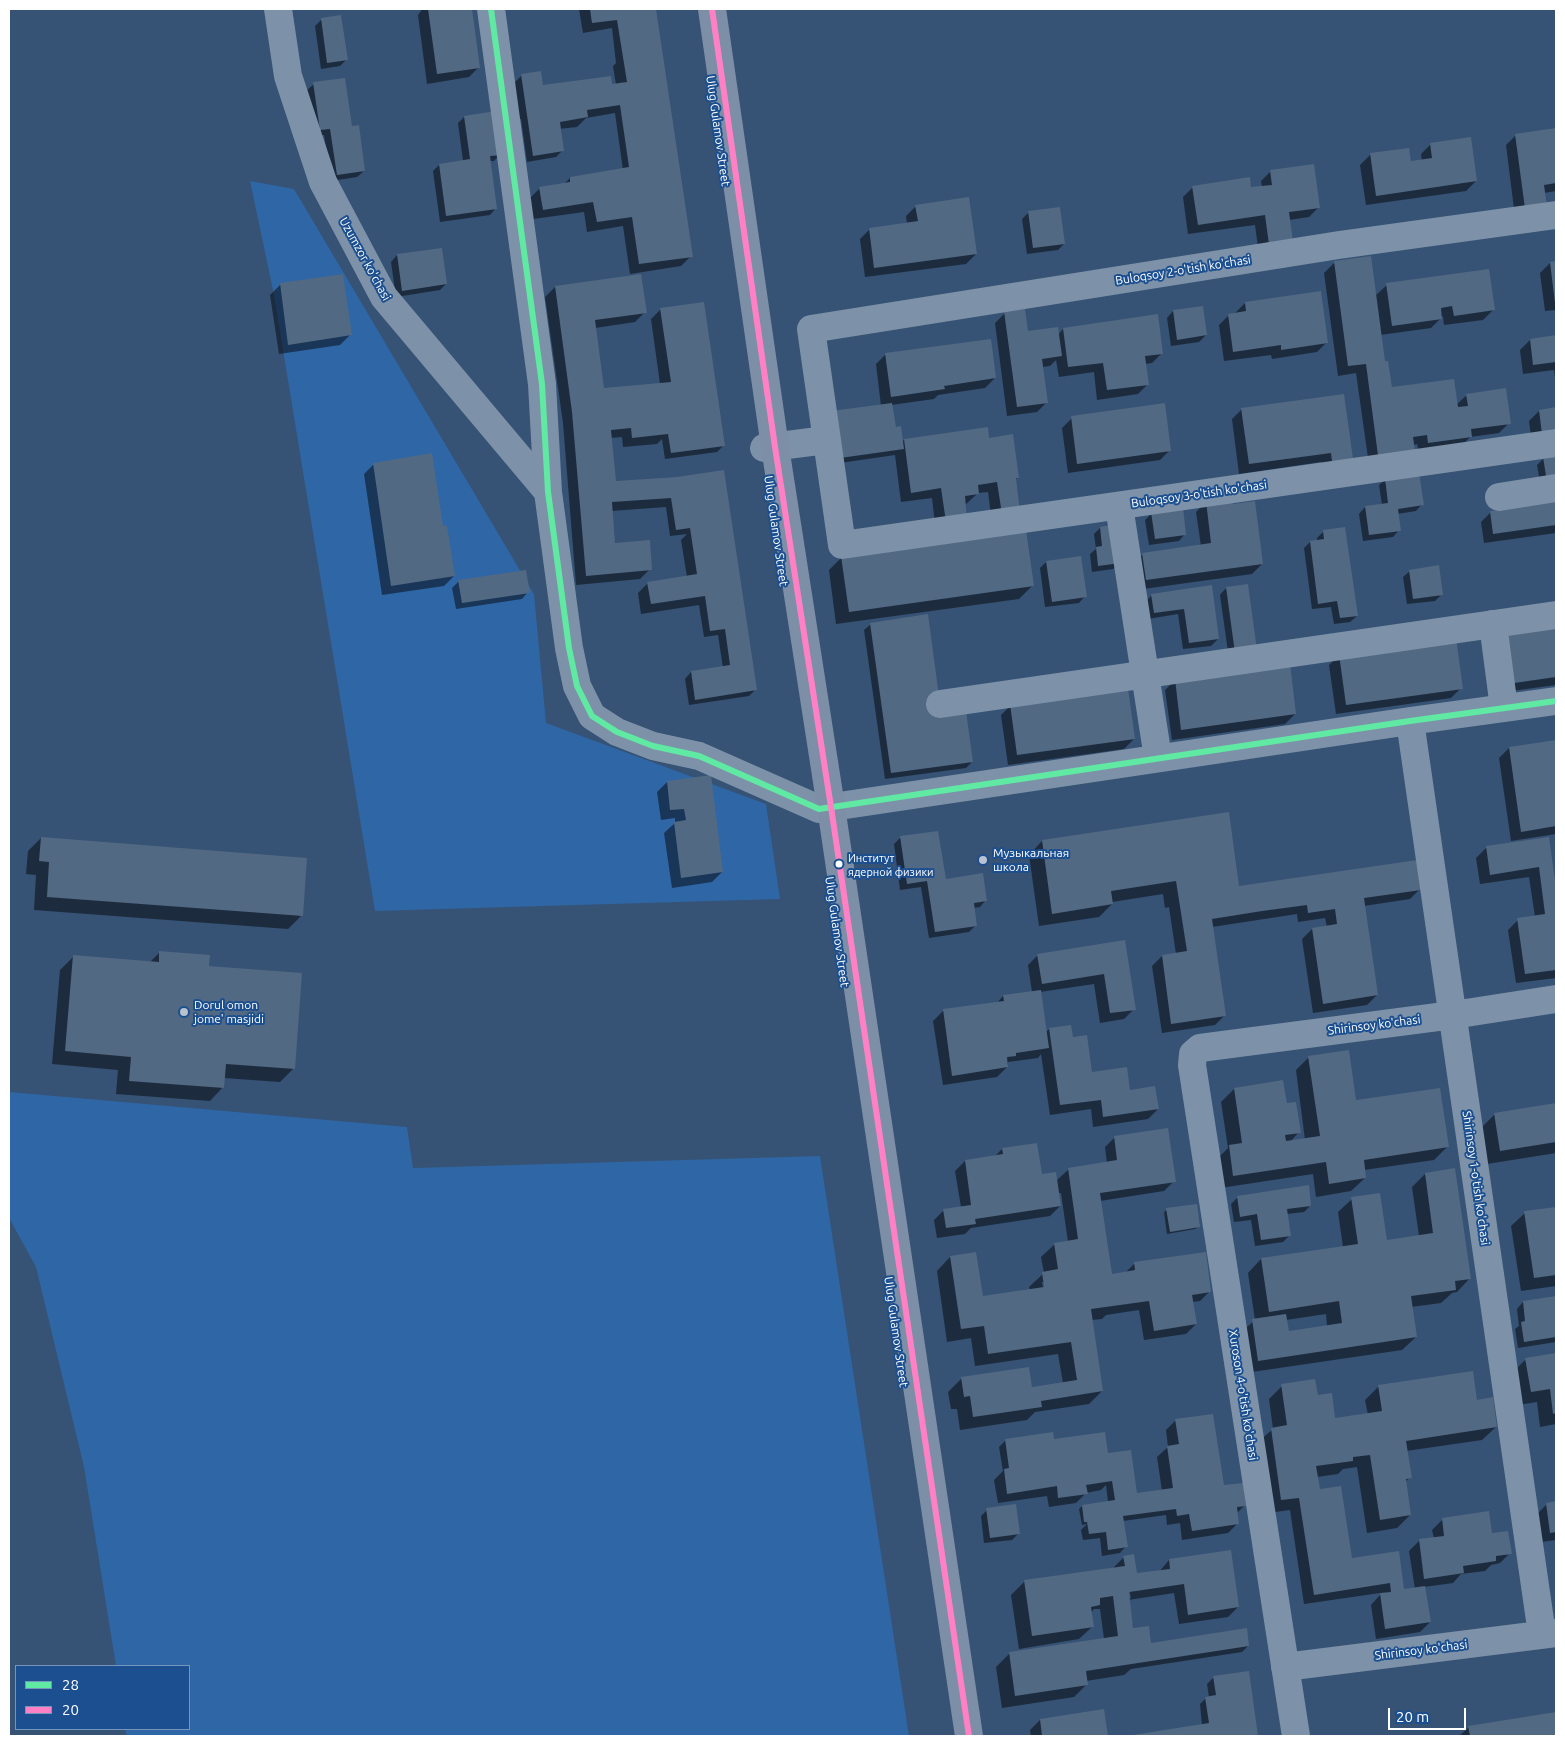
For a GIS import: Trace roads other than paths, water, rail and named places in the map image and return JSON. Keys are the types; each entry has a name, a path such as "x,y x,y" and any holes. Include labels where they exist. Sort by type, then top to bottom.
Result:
{"main road":[{"name":"Ulug Gulamov Street","path":"700,9 969,1736"},
{"name":"Ulug Gulamov Street","path":"712,9 769,448"},
{"name":"Ulug Gulamov Street","path":"825,808 954,1736"}],"street":[{"name":"Uzumzor ko'chasi","path":"278,9 288,76 323,182 384,297 548,492"},
{"path":"491,9 542,384 548,492 571,657 577,686 592,716 617,732 635,740 653,746 700,756 825,808 1556,701"},
{"name":"Buloqsoy 2-o'tish ko'chasi","path":"826,440 811,329 1339,245 1556,215"},
{"path":"769,448 826,440"},
{"name":"Buloqsoy 3-o'tish ko'chasi","path":"826,440 842,545 1556,443"},
{"path":"1499,497 1556,488"},
{"path":"1119,506 1158,758"},
{"path":"940,704 1556,615"},
{"path":"1493,624 1504,708"},
{"name":"Shirinsoy 1-o'tish ko'chasi","path":"1410,721 1453,1015 1549,1633"},
{"name":"Shirinsoy ko'chasi","path":"1193,1054 1200,1048 1453,1015 1556,999"},
{"name":"Xuroson 4-o'tish ko'chasi","path":"1193,1054 1192,1065 1296,1736"},
{"name":"Shirinsoy ko'chasi","path":"1286,1667 1549,1633"}],"place":[{"name":"Музыкальная школа","path":"983,860"},
{"name":"Институт ядерной физики","path":"839,864"},
{"name":"Dorul omon jome' masjidi","path":"184,1012"}]}
